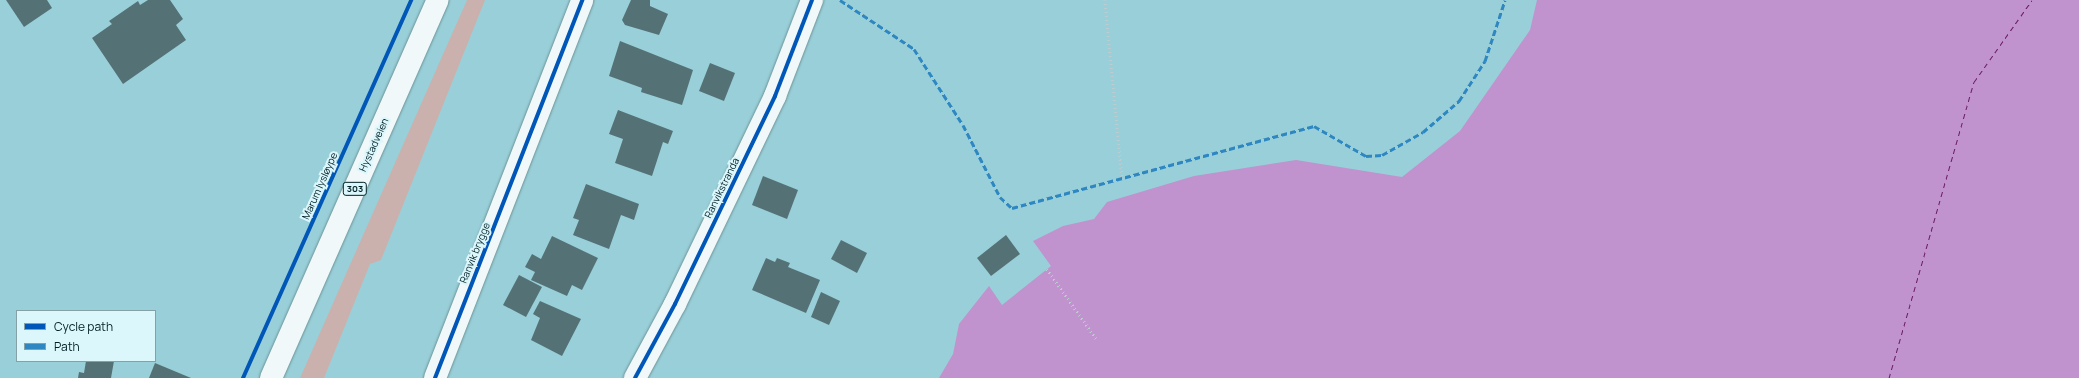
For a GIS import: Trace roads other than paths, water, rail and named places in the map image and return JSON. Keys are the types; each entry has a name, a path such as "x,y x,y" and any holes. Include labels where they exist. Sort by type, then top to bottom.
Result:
{"street":[{"name":"Hystadveien","path":"271,378 438,0"},
{"name":"Ranvik brygge","path":"435,378 582,0"},
{"name":"Ranvikstranda","path":"635,378 675,304 775,96 812,0"}]}
